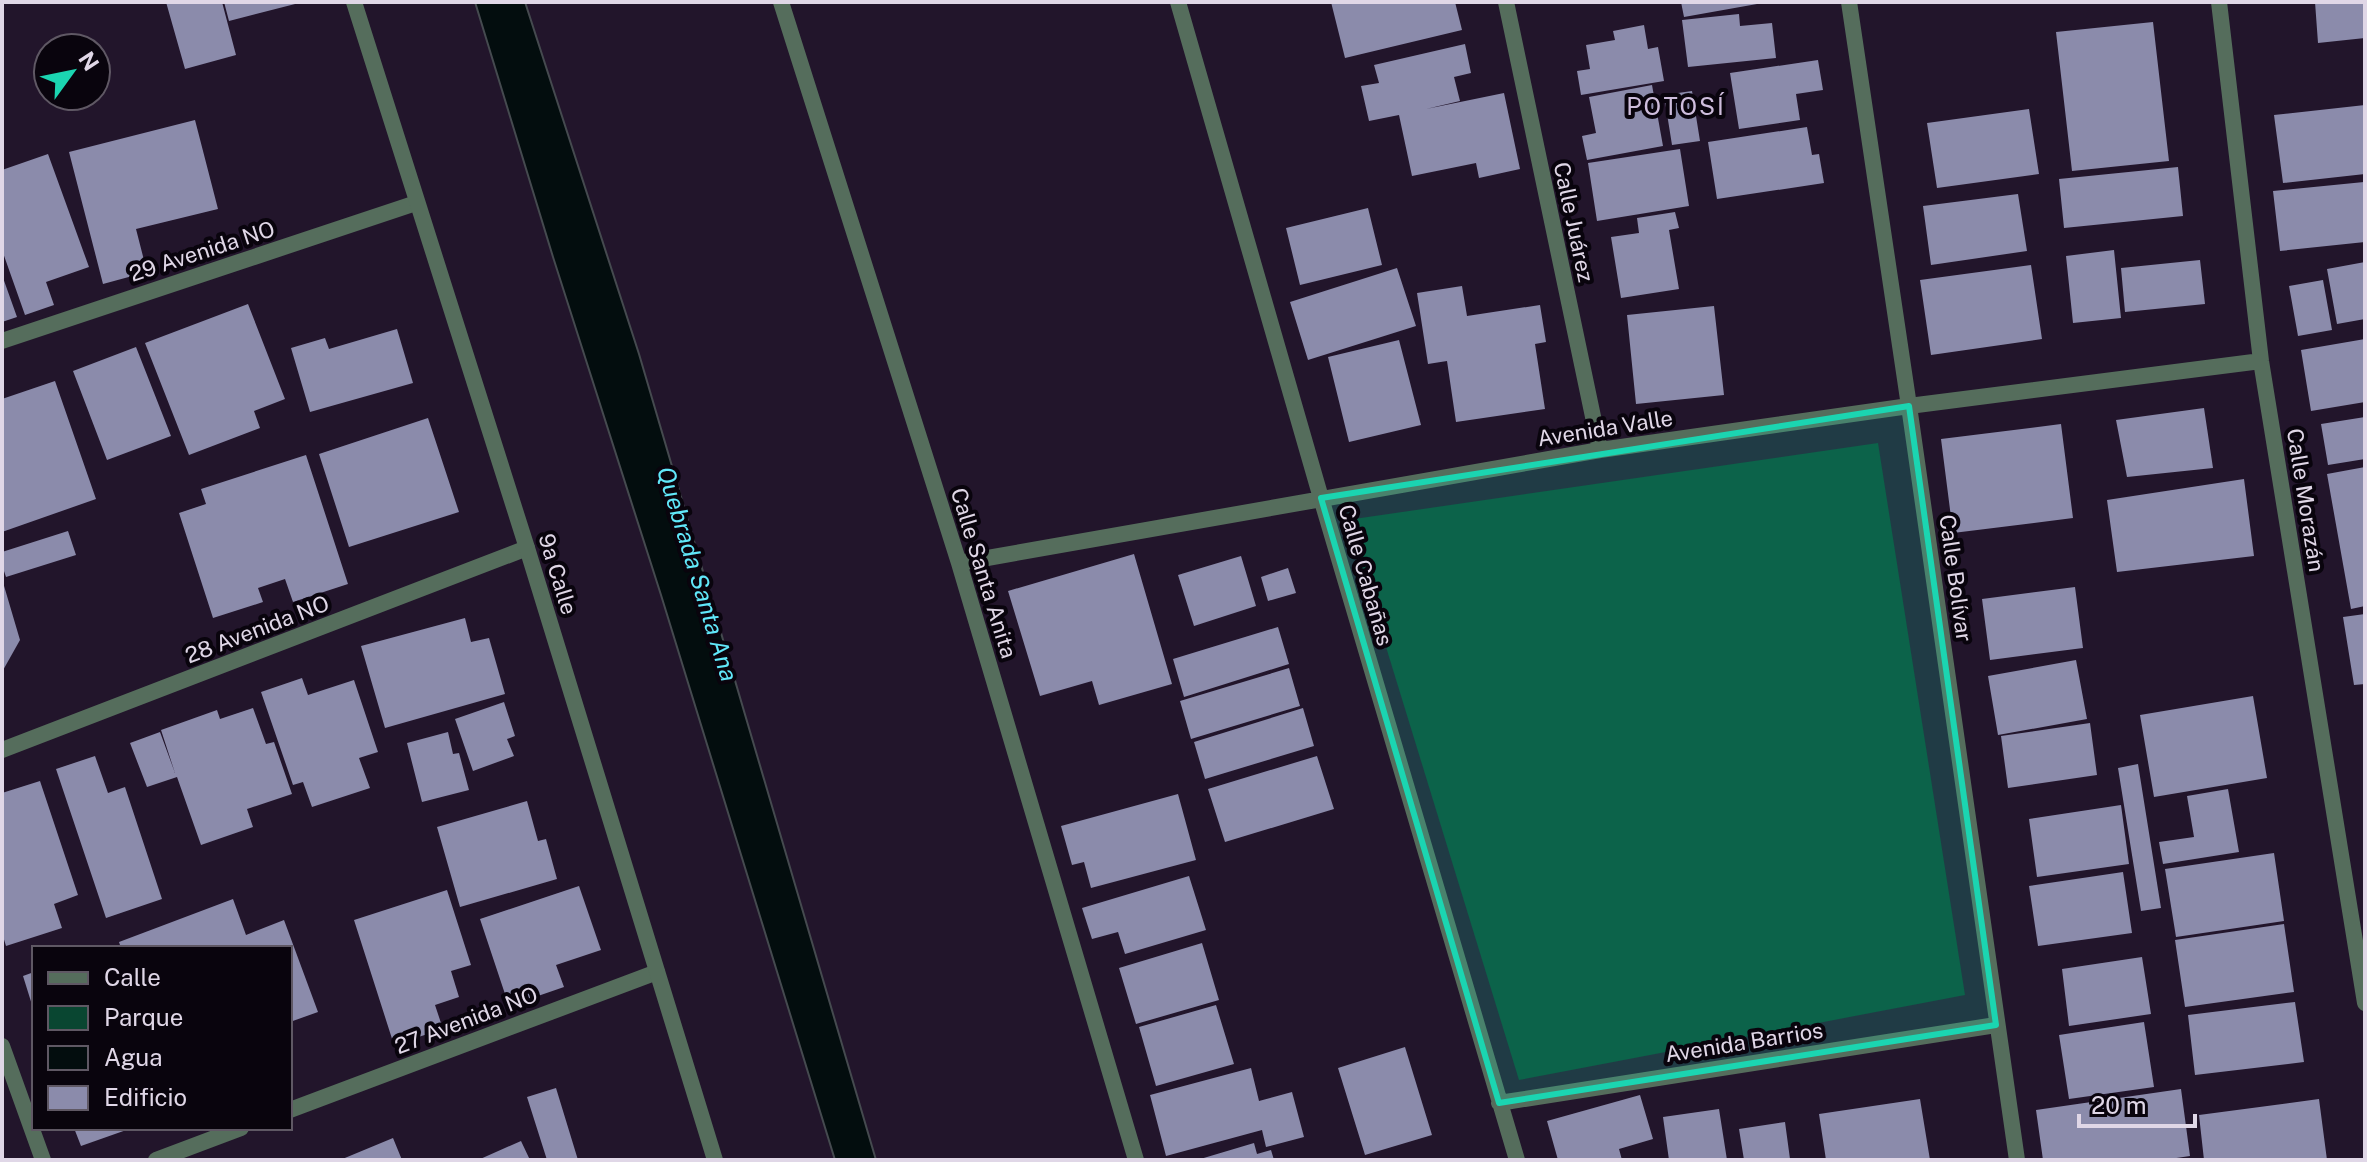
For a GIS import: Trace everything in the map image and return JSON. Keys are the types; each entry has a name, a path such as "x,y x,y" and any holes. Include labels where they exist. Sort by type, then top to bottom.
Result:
{"street":[{"name":"9a Calle","path":"354,2 527,548 715,1160"},
{"name":"Calle Santa Anita","path":"781,2 959,563 1136,1160"},
{"name":"Calle Cabañas","path":"1178,2 1517,1160"},
{"name":"Calle Juárez","path":"1506,2 1600,450"},
{"name":"Calle Bolívar","path":"1849,2 2017,1160"},
{"name":"Calle Morazán","path":"2219,2 2261,361 2365,1003"},
{"name":"29 Avenida NO","path":"2,341 416,203"},
{"name":"Avenida Valle","path":"959,563 1600,450 2261,361"},
{"name":"28 Avenida NO","path":"2,750 527,548"},
{"name":"27 Avenida NO","path":"292,1109 657,972"},
{"name":"Avenida Barrios","path":"1499,1103 1996,1025"},
{"path":"2,1046 32,1129"},
{"path":"32,1130 43,1160"},
{"path":"156,1160 236,1130"}],"highlighted area":[{"path":"1909,406 1996,1025 1499,1103 1321,498"}],"green space":[{"path":"1878,443 1965,995 1519,1080 1347,520"}],"water":[{"name":"Quebrada Santa Ana","path":"475,2 525,2 639,354 876,1160 835,1160"}],"building":[{"path":"166,2 222,2 236,55 185,69"},
{"path":"224,2 299,2 299,3 229,21"},
{"path":"1331,2 1455,2 1462,30 1345,58"},
{"path":"1681,2 1757,2 1757,4 1684,17"},
{"path":"2315,2 2365,2 2365,38 2318,43"},
{"path":"1739,14 1740,26 1772,23 1776,58 1688,67 1682,20"},
{"path":"2153,22 2169,161 2072,171 2056,32"},
{"path":"1644,25 1648,49 1658,47 1664,81 1581,95 1577,71 1590,69 1586,45 1615,40 1613,31"},
{"path":"1465,44 1471,73 1454,77 1460,101 1426,109 1504,93 1520,169 1479,178 1476,163 1412,176 1399,115 1369,121 1361,86 1379,83 1374,65"},
{"path":"1818,60 1823,90 1796,94 1800,120 1739,129 1730,73"},
{"path":"1652,85 1663,146 1587,160 1582,136 1596,133 1589,97"},
{"path":"1692,91 1700,141 1672,145 1664,95"},
{"path":"2365,105 2365,174 2283,183 2274,115"},
{"path":"2029,109 2039,174 1937,188 1927,123"},
{"path":"195,120 218,209 136,229 147,272 103,284 69,152"},
{"path":"1807,127 1812,155 1819,154 1824,183 1717,199 1708,142"},
{"path":"1680,149 1689,206 1597,221 1588,163"},
{"path":"48,154 89,267 46,282 54,305 25,315 2,250 2,170"},
{"path":"2178,167 2183,216 2064,228 2059,179"},
{"path":"2364,182 2365,242 2280,251 2273,191"},
{"path":"2018,194 2027,251 1931,265 1923,206"},
{"path":"1368,208 1382,265 1300,285 1286,228"},
{"path":"1675,212 1679,228 1669,230 1679,289 1621,298 1611,237 1639,233 1637,218"},
{"path":"2114,250 2121,318 2073,323 2066,256"},
{"path":"2200,260 2205,304 2125,312 2121,268"},
{"path":"2365,262 2365,319 2337,324 2327,269"},
{"path":"2031,265 2042,339 1931,355 1920,280"},
{"path":"1397,268 1416,326 1308,360 1290,302"},
{"path":"2,275 17,317 2,322"},
{"path":"2323,280 2332,330 2298,336 2289,286"},
{"path":"1462,286 1467,316 1540,305 1546,342 1535,344 1545,409 1456,422 1447,361 1428,364 1417,293"},
{"path":"248,304 285,399 254,411 260,428 189,455 145,343"},
{"path":"1714,306 1724,395 1636,404 1627,315"},
{"path":"397,329 413,383 310,412 291,348 325,338 329,349"},
{"path":"2365,339 2365,402 2311,411 2301,350"},
{"path":"1399,340 1421,425 1349,442 1328,357"},
{"path":"136,347 171,436 107,460 73,371"},
{"path":"55,381 96,499 2,532 2,399"},
{"path":"2204,408 2213,468 2127,477 2116,420"},
{"path":"2365,417 2365,459 2328,465 2321,424"},
{"path":"428,418 459,512 349,547 319,454"},
{"path":"2061,424 2073,518 1953,533 1941,439"},
{"path":"306,455 348,584 293,602 285,579 258,588 263,602 213,618 179,513 206,504 201,489"},
{"path":"2365,467 2365,606 2351,609 2327,474"},
{"path":"2244,479 2254,556 2117,572 2107,500"},
{"path":"68,531 76,555 6,577 2,552"},
{"path":"1134,554 1172,684 1099,705 1092,681 1040,696 1008,591"},
{"path":"1241,556 1256,606 1194,626 1178,575"},
{"path":"1288,568 1296,593 1268,601 1261,577"},
{"path":"2,579 20,640 2,672"},
{"path":"2075,587 2083,648 1990,660 1982,599"},
{"path":"2365,614 2365,684 2354,685 2343,617"},
{"path":"465,618 471,642 489,638 505,694 385,728 361,646"},
{"path":"1278,627 1289,664 1184,697 1173,659"},
{"path":"2076,660 2087,719 1998,735 1988,676"},
{"path":"1289,668 1300,706 1191,739 1180,701"},
{"path":"302,678 308,695 354,680 378,752 359,758 370,788 312,807 303,782 293,785 261,692"},
{"path":"2253,696 2267,778 2154,797 2140,715"},
{"path":"504,702 515,736 507,739 514,756 473,771 455,719"},
{"path":"253,708 266,744 274,742 292,794 247,809 253,827 201,845 177,777 147,787 130,743 160,732 175,773 161,730 217,710 220,719"},
{"path":"1303,708 1314,746 1205,779 1194,742"},
{"path":"2090,723 2097,775 2008,788 2001,736"},
{"path":"448,732 453,754 459,753 469,790 422,802 407,743"},
{"path":"95,756 108,793 125,787 162,899 106,918 56,769"},
{"path":"1317,756 1334,809 1225,842 1208,789"},
{"path":"2138,764 2161,908 2141,911 2118,768"},
{"path":"40,781 78,895 54,904 62,928 6,946 2,933 2,793"},
{"path":"2228,789 2239,852 2163,864 2159,842 2194,837 2187,796"},
{"path":"1178,794 1196,860 1091,888 1084,862 1072,865 1061,826"},
{"path":"527,801 538,841 546,839 557,879 460,907 437,827"},
{"path":"2121,805 2129,864 2037,877 2029,819"},
{"path":"2274,853 2284,921 2176,937 2165,869"},
{"path":"2123,872 2132,933 2038,946 2029,886"},
{"path":"1189,876 1206,930 1125,954 1118,932 1092,939 1082,908"},
{"path":"579,886 601,950 556,965 564,987 509,1006 480,919"},
{"path":"447,890 471,965 451,971 459,997 435,1005 443,1029 394,1045 354,920"},
{"path":"233,899 246,935 284,920 318,1012 292,1021 292,946 120,946 119,942"},
{"path":"2284,924 2294,992 2185,1007 2175,940"},
{"path":"1202,943 1219,1000 1136,1024 1119,968"},
{"path":"2142,957 2151,1014 2069,1026 2062,969"},
{"path":"32,973 32,1005 23,976"},
{"path":"2295,1002 2304,1062 2195,1075 2188,1015"},
{"path":"1216,1005 1234,1064 1156,1086 1139,1027"},
{"path":"2144,1022 2154,1087 2069,1099 2059,1035"},
{"path":"1405,1047 1432,1135 1365,1155 1338,1068"},
{"path":"1251,1068 1259,1101 1292,1092 1304,1137 1266,1147 1262,1130 1166,1156 1150,1095"},
{"path":"556,1088 578,1160 547,1160 527,1097"},
{"path":"2181,1089 2190,1156 2163,1160 2043,1160 2036,1110"},
{"path":"1640,1095 1653,1139 1619,1149 1622,1160 1558,1160 1547,1121"},
{"path":"1920,1099 1930,1160 1826,1160 1819,1114"},
{"path":"2319,1099 2327,1160 2204,1160 2199,1115"},
{"path":"1719,1109 1727,1160 1669,1160 1663,1117"},
{"path":"1785,1122 1790,1159 1744,1160 1739,1129"},
{"path":"75,1130 126,1130 81,1146"},
{"path":"393,1138 402,1160 340,1160"},
{"path":"521,1141 530,1160 478,1160"},
{"path":"1254,1143 1257,1154 1271,1150 1274,1160 1197,1160"}],"district":[{"name":"POTOSÍ","path":"1676,107"}]}
